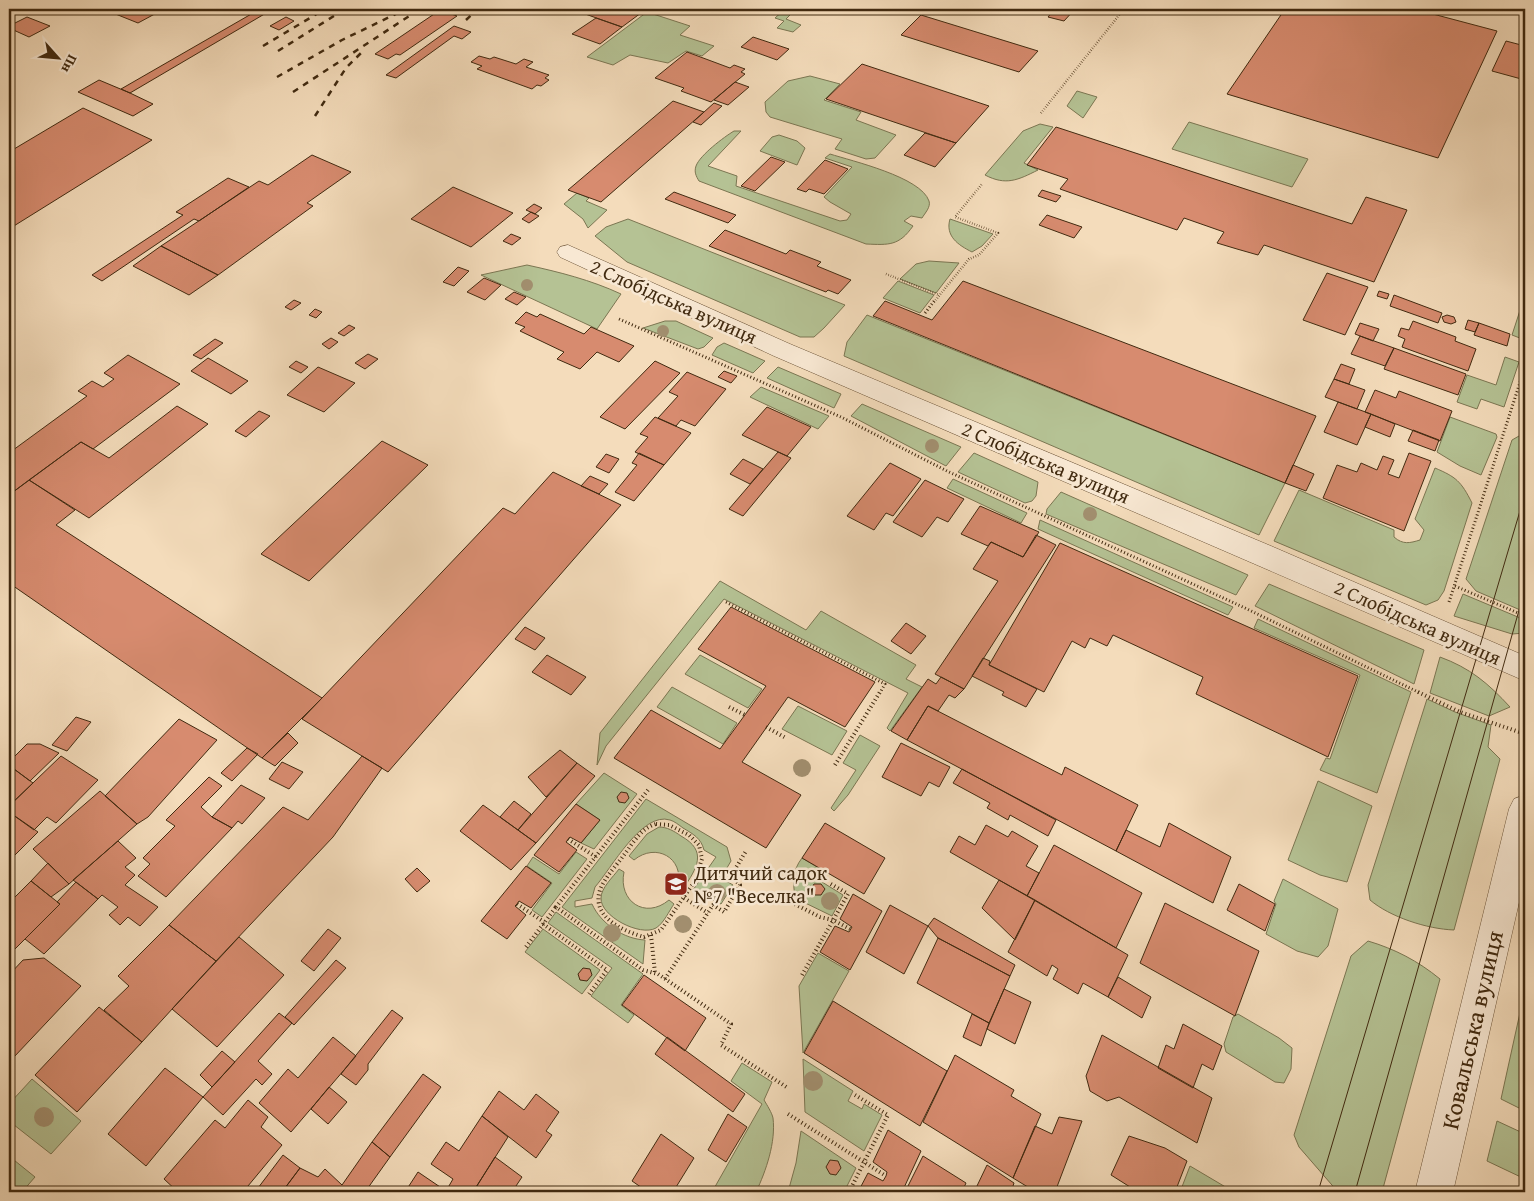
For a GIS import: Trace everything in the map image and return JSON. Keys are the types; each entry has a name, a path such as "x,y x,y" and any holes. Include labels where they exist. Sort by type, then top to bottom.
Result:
{"street":[{"name":"2 Слобідська вулиця","path":"568,252 782,350 1262,554 1525,669"},
{"name":"Ковальська вулиця","path":"1434,1192 1525,809"}],"path":[{"path":"1041,113 1124,9"},
{"path":"925,313 969,259 979,255 998,232 955,217 982,184"},
{"path":"886,274 939,295"},
{"path":"619,319 841,417 966,480 1245,608 1460,712 1525,734"},
{"path":"1448,604 1525,367"},
{"path":"1455,586 1525,616"},
{"path":"726,602 885,684 835,765"},
{"path":"729,707 745,715"},
{"path":"766,727 786,738"},
{"path":"526,947 648,790"},
{"path":"653,824 673,826 698,842 701,851 701,867 684,898 661,930 644,937 625,930 601,912 598,902 605,881 641,834 653,824"},
{"path":"568,839 596,857"},
{"path":"666,979 713,906 724,912 740,885 730,876 746,851"},
{"path":"802,975 848,894 829,883"},
{"path":"777,895 820,917 833,920 850,929"},
{"path":"684,898 708,913"},
{"path":"517,904 607,970 589,994"},
{"path":"556,907 643,970 666,979 731,1024 721,1045 788,1088"},
{"path":"651,935 654,973"},
{"path":"849,1192 888,1115 856,1095"},
{"path":"788,1114 886,1176"}],"green space":[{"path":"785,9 796,9 786,19 801,25 793,32 777,28 784,21 775,18"},
{"path":"647,12 690,26 680,35 714,46 702,56 686,51 668,63 630,55 613,65 587,57"},
{"path":"810,76 840,84 824,100 861,112 856,120 896,135 875,158 866,159 835,149 842,139 770,117 766,112 765,102 788,81"},
{"path":"1077,91 1097,97 1083,118 1067,106"},
{"path":"1189,122 1308,159 1292,187 1172,149"},
{"path":"1040,124 1053,127 1024,163 1038,170 1024,177 1006,181 985,175 1023,131"},
{"path":"734,131 741,131 708,166 737,176 736,186 840,221 847,220 851,214 824,197 852,167 825,158 830,154 900,177 923,192 929,201 928,208 922,218 911,216 904,221 913,226 898,241 887,244 866,244 699,181 695,170 698,162 724,137"},
{"path":"779,135 797,141 805,148 797,165 760,151 772,137"},
{"path":"577,193 589,198 586,201 607,210 588,228 583,219 564,204"},
{"path":"628,219 845,305 814,337 800,337 627,262 595,236 606,227"},
{"path":"950,219 993,234 982,246 972,252 958,243 951,235 949,230"},
{"path":"929,261 959,263 936,293 900,279 916,264"},
{"path":"527,265 575,277 621,294 597,329 481,275"},
{"path":"898,281 934,295 920,313 883,298"},
{"path":"1525,295 1525,340 1512,335"},
{"path":"867,315 1285,483 1259,535 844,356 847,342"},
{"path":"665,321 676,321 713,338 704,347 698,349 643,328"},
{"path":"724,343 765,361 753,373 712,355 717,347"},
{"path":"1505,357 1519,362 1504,407 1481,399 1477,409 1457,402 1467,375 1496,385"},
{"path":"778,367 841,394 834,408 767,378"},
{"path":"761,387 829,416 818,429 750,397"},
{"path":"862,404 961,447 946,466 851,416"},
{"path":"1450,417 1496,434 1497,437 1481,475 1460,466 1437,452"},
{"path":"1519,436 1525,438 1525,612 1476,591 1466,579 1512,440"},
{"path":"974,453 1038,482 1036,496 1032,501 1025,503 958,472"},
{"path":"1435,468 1457,481 1465,490 1472,503 1444,591 1438,600 1426,605 1274,541 1299,490 1394,530 1394,537 1400,541 1420,540 1424,530 1415,519"},
{"path":"953,479 1027,513 1021,523 947,488"},
{"path":"1061,492 1248,575 1236,595 1046,514 1047,509"},
{"path":"1040,520 1233,607 1228,615 1038,529"},
{"path":"720,581 806,630 821,611 916,665 906,679 922,687 890,731 887,728 908,693 724,599 606,746 597,765 600,733"},
{"path":"1269,584 1424,650 1414,684 1255,606"},
{"path":"1463,594 1525,620 1525,633 1512,634 1454,616"},
{"path":"1258,619 1411,692 1377,793 1320,770 1326,758 1330,759 1360,675 1254,628"},
{"path":"700,655 762,689 748,708 685,674"},
{"path":"1440,657 1470,671 1510,707 1489,716 1430,693"},
{"path":"672,687 737,723 723,744 657,707"},
{"path":"1427,699 1455,712 1491,725 1488,747 1500,759 1454,930 1421,925 1388,912 1370,900 1368,885"},
{"path":"798,706 847,731 832,755 782,729"},
{"path":"860,735 880,746 848,795 834,811 831,808 856,770 843,763"},
{"path":"604,773 637,794 594,849 581,843 600,820 576,804"},
{"path":"1318,781 1372,806 1347,882 1320,875 1288,860"},
{"path":"646,799 727,847 731,861 721,878 733,885 721,904 693,890 716,857 704,850 701,842 696,837 673,821 659,820 638,832 595,887 592,898 575,901 575,907 592,904 601,918 614,929 629,937 645,940 643,964 562,907"},
{"path":"659,827 676,832 695,848 697,854 696,867 683,889 678,885 679,875 673,860 659,853 642,855 634,860 629,856 647,834"},
{"path":"576,852 587,859 542,917 532,910 552,883 527,866 533,857 559,874"},
{"path":"802,858 827,873 822,882 843,895 832,916 795,898 794,877 796,867"},
{"path":"619,869 624,872 623,882 625,891 629,899 635,904 643,908 651,908 660,906 669,900 674,904 664,920 656,928 641,930 631,927 614,918 602,905 603,890"},
{"path":"1283,879 1338,909 1328,946 1318,957 1297,951 1266,934 1276,904 1274,901"},
{"path":"556,912 643,974 621,1005 634,1015 628,1023 591,996 612,968 548,923"},
{"path":"543,929 600,970 582,994 525,952"},
{"path":"1368,941 1406,956 1440,979 1382,1192 1338,1192 1299,1147 1294,1135 1351,956"},
{"path":"818,953 849,971 803,1053 799,986"},
{"path":"1525,990 1525,1111 1501,1099"},
{"path":"1238,1014 1279,1038 1292,1048 1291,1069 1284,1083 1275,1082 1226,1052 1224,1044 1233,1017"},
{"path":"803,1059 853,1091 848,1101 862,1109 864,1104 882,1115 864,1151 805,1112"},
{"path":"742,1063 772,1082 764,1100 771,1111 774,1127 769,1156 756,1192 712,1192 762,1104 731,1081"},
{"path":"32,1079 81,1121 51,1154 9,1121 9,1104"},
{"path":"1497,1121 1525,1134 1525,1179 1487,1161"},
{"path":"801,1131 856,1168 844,1192 788,1192 796,1163"},
{"path":"9,1156 35,1177 22,1192 9,1192"},
{"path":"1190,1166 1234,1192 1180,1192"}],"building":[{"path":"103,9 164,9 138,23"},
{"path":"260,9 273,9 130,93 121,89"},
{"path":"571,9 641,9 645,10 622,27"},
{"path":"1047,9 1075,9 1064,21 1048,17 1053,11"},
{"path":"1285,9 1414,9 1497,31 1438,158 1227,94"},
{"path":"440,10 457,16 400,55 396,54 388,59 375,54"},
{"path":"921,15 1038,51 1019,72 901,35"},
{"path":"27,17 50,26 29,37 9,28 9,26"},
{"path":"286,17 294,21 279,30 270,26"},
{"path":"596,18 622,27 600,44 572,34"},
{"path":"454,26 471,32 462,39 454,36 396,78 386,75"},
{"path":"753,37 789,49 777,60 741,47"},
{"path":"1506,41 1525,46 1525,80 1492,71"},
{"path":"687,52 730,68 734,65 745,69 741,72 745,74 711,102 681,91 684,88 655,78"},
{"path":"479,56 490,59 494,57 516,64 524,59 533,62 526,67 549,75 545,78 549,80 541,86 537,85 532,89 477,69 482,66 471,62"},
{"path":"862,64 989,106 956,143 826,99"},
{"path":"99,80 153,104 133,116 78,92"},
{"path":"735,82 749,87 728,105 714,100"},
{"path":"673,101 704,112 601,202 568,190"},
{"path":"714,103 722,106 701,125 693,122"},
{"path":"83,108 152,140 9,229 9,152"},
{"path":"1056,127 1352,224 1366,197 1407,210 1374,282 1264,245 1258,255 1217,243 1224,232 1184,218 1177,230 1060,189 1068,179 1027,165"},
{"path":"925,133 956,143 935,167 904,155"},
{"path":"312,155 351,172 307,203 313,206 218,275 161,246 259,181 268,185"},
{"path":"771,157 785,162 755,191 741,186"},
{"path":"825,160 848,169 824,194 809,189 806,192 797,189"},
{"path":"228,178 249,187 199,221 194,219 102,281 92,275 183,215 176,212"},
{"path":"453,187 513,213 471,247 411,219"},
{"path":"1042,190 1061,196 1056,202 1038,196"},
{"path":"674,192 736,215 728,223 665,199"},
{"path":"534,204 542,208 535,214 526,210"},
{"path":"531,212 539,216 529,223 522,219"},
{"path":"1047,215 1082,227 1074,238 1039,225"},
{"path":"725,230 786,254 790,250 821,262 817,266 851,280 838,294 828,290 826,292 709,246"},
{"path":"511,234 521,238 512,245 503,241"},
{"path":"161,246 218,275 189,295 133,266"},
{"path":"458,267 469,271 454,286 443,282"},
{"path":"1327,273 1368,287 1345,335 1303,320"},
{"path":"484,278 501,285 485,300 467,292"},
{"path":"963,281 1316,416 1285,483 873,316 885,301 932,320"},
{"path":"1379,291 1389,294 1387,299 1377,296"},
{"path":"514,292 526,297 517,305 505,299"},
{"path":"1394,295 1442,313 1438,323 1390,306"},
{"path":"294,300 301,303 291,310 285,307"},
{"path":"315,309 322,312 316,318 309,315"},
{"path":"526,312 537,317 540,314 584,334 591,327 634,346 619,362 597,352 580,369 557,359 564,352 520,331 525,327 515,323"},
{"path":"1447,315 1454,317 1456,322 1451,324 1444,322 1442,317"},
{"path":"1468,320 1479,323 1475,332 1465,329"},
{"path":"1413,321 1456,337 1455,341 1476,349 1468,371 1402,347 1405,339 1398,336 1401,328 1409,330"},
{"path":"1360,323 1379,329 1373,341 1355,334"},
{"path":"1479,323 1510,334 1507,346 1474,335"},
{"path":"349,325 355,328 344,336 338,333"},
{"path":"1360,336 1394,348 1385,366 1351,354"},
{"path":"331,338 338,342 329,349 322,344"},
{"path":"215,339 223,343 201,359 193,355"},
{"path":"1394,348 1466,374 1458,395 1384,369"},
{"path":"368,354 378,359 365,369 355,363"},
{"path":"128,355 180,384 93,449 81,442 9,495 9,453 87,396 78,391 92,381 103,387 114,379 104,373"},
{"path":"208,358 248,381 231,394 191,371"},
{"path":"296,361 308,367 301,373 289,367"},
{"path":"655,361 680,373 625,429 600,417"},
{"path":"1341,364 1355,369 1349,384 1334,379"},
{"path":"318,367 355,383 324,412 287,395"},
{"path":"724,371 737,376 731,383 718,377"},
{"path":"687,372 726,389 695,426 681,420 676,426 658,418 678,396 669,392"},
{"path":"1334,379 1365,390 1357,409 1325,397"},
{"path":"1375,390 1396,398 1399,391 1452,411 1440,441 1365,412"},
{"path":"1338,402 1371,414 1357,445 1324,432"},
{"path":"177,406 208,424 89,518 29,480 81,442 109,458"},
{"path":"767,407 811,427 787,456 742,435"},
{"path":"259,411 270,416 246,437 235,431"},
{"path":"1371,414 1395,424 1390,437 1365,427"},
{"path":"655,417 691,433 664,465 635,452 648,437 640,434"},
{"path":"1413,430 1439,440 1435,451 1408,441"},
{"path":"382,441 428,465 309,581 261,554"},
{"path":"778,452 791,458 743,516 729,509"},
{"path":"639,453 664,465 634,501 615,492 637,465 632,463"},
{"path":"1409,453 1431,461 1404,531 1323,498 1337,465 1357,472 1361,463 1377,470 1383,456 1394,460 1388,474 1399,478"},
{"path":"606,454 619,459 609,473 596,467"},
{"path":"743,459 763,469 750,484 730,474"},
{"path":"890,463 921,479 893,516 886,513 874,530 847,516"},
{"path":"1293,465 1314,474 1306,491 1285,483"},
{"path":"553,472 621,505 388,772 302,719 503,508 515,514"},
{"path":"590,476 608,484 599,494 581,486"},
{"path":"29,480 75,510 56,525 322,698 262,758 9,583 9,495"},
{"path":"925,480 964,499 948,522 937,517 922,537 893,522"},
{"path":"980,506 1039,532 1023,557 991,542 988,546 961,534"},
{"path":"1036,535 1056,545 964,689 935,674 998,581 973,569 991,542 1023,557"},
{"path":"1060,543 1358,676 1328,757 1196,694 1203,677 1113,635 1107,646 1090,638 1085,648 1072,641 1044,692 989,665"},
{"path":"731,607 875,682 845,727 788,697 742,762 801,795 766,848 614,758 651,710 720,749 766,686 698,649"},
{"path":"906,623 926,636 911,654 891,641"},
{"path":"525,627 545,638 535,650 515,639"},
{"path":"547,655 586,677 571,695 532,672"},
{"path":"983,658 990,661 989,665 1037,689 1026,707 1002,695 1004,692 972,676"},
{"path":"941,677 964,689 955,698 949,695 938,711 928,706 907,740 891,731 928,679 936,684"},
{"path":"928,706 1062,775 1065,767 1138,805 1116,851 907,740"},
{"path":"76,717 91,722 67,751 52,745"},
{"path":"179,719 217,740 148,817 137,824 105,796"},
{"path":"288,733 298,743 275,766 262,758"},
{"path":"901,743 950,767 939,787 929,782 921,796 882,777"},
{"path":"27,744 40,744 59,753 30,781 14,769 9,773 9,762"},
{"path":"247,748 258,754 232,781 221,773"},
{"path":"560,750 577,763 546,797 528,777"},
{"path":"61,756 98,780 56,823 47,817 34,830 9,812 9,806"},
{"path":"362,756 382,768 333,837 216,961 169,925 283,807 308,820"},
{"path":"282,762 303,772 289,789 269,779"},
{"path":"577,763 595,776 536,843 518,830"},
{"path":"14,769 33,783 9,806 9,775"},
{"path":"962,769 1056,820 1048,836 1010,815 1008,820 987,808 990,803 953,783"},
{"path":"209,777 222,786 201,807 212,817 232,828 166,897 138,876 150,864 143,858 175,826 166,820"},
{"path":"241,785 265,798 242,824 238,821 232,828 212,817"},
{"path":"100,791 137,824 69,884 33,849"},
{"path":"621,792 627,793 629,798 625,803 619,802 617,797"},
{"path":"514,801 531,814 518,830 500,817"},
{"path":"576,804 600,820 581,843 570,837 566,842 577,850 559,872 534,855"},
{"path":"483,805 536,843 511,870 460,831"},
{"path":"9,812 38,832 9,861"},
{"path":"825,823 885,858 864,894 802,858"},
{"path":"1169,823 1231,857 1213,903 1116,851 1126,830 1160,847"},
{"path":"986,825 1008,837 1012,831 1038,846 1026,866 1039,873 1027,896 950,852 959,836 975,845"},
{"path":"118,841 136,858 125,867 135,875 125,885 158,907 140,926 128,917 120,925 109,915 118,907 102,895 98,899 73,880"},
{"path":"1054,845 1142,893 1116,948 1027,896"},
{"path":"48,863 69,884 51,897 31,881"},
{"path":"526,866 551,883 531,908 519,901 515,906 526,915 507,939 481,921"},
{"path":"417,868 430,881 417,892 405,879"},
{"path":"999,880 1035,900 1015,940 982,908"},
{"path":"31,881 60,904 13,951 9,948 9,903"},
{"path":"76,882 98,899 44,954 25,939 60,904 57,902"},
{"path":"814,884 821,884 825,889 821,895 815,895 811,889"},
{"path":"1239,884 1275,904 1265,931 1227,910"},
{"path":"853,894 882,911 850,970 820,952 835,926 849,932 852,927 840,919"},
{"path":"1035,900 1128,955 1108,997 1083,983 1078,994 1053,979 1058,969 1052,965 1047,976 1008,952"},
{"path":"1165,903 1259,951 1235,1016 1140,963"},
{"path":"890,905 928,926 904,974 866,952"},
{"path":"934,918 1015,965 1010,976 938,938 928,926"},
{"path":"169,925 216,961 142,1042 104,1010 129,986 118,976"},
{"path":"328,929 341,938 314,971 301,961"},
{"path":"239,937 284,975 217,1047 172,1009"},
{"path":"938,938 1010,976 989,1023 917,983"},
{"path":"44,958 81,986 14,1057 9,1053 9,975 23,960"},
{"path":"336,960 346,968 294,1025 285,1017"},
{"path":"583,968 590,969 592,975 587,981 580,980 578,974"},
{"path":"644,975 706,1018 685,1051 622,1005"},
{"path":"1118,977 1151,997 1142,1018 1108,997"},
{"path":"1004,989 1031,1002 1015,1044 987,1029"},
{"path":"833,1001 947,1071 920,1126 804,1053"},
{"path":"99,1007 142,1042 77,1112 35,1075"},
{"path":"392,1010 403,1018 368,1064 368,1070 356,1085 341,1074"},
{"path":"279,1013 292,1023 258,1061 272,1074 262,1085 256,1079 223,1115 203,1097"},
{"path":"972,1014 989,1023 981,1046 963,1037"},
{"path":"1183,1024 1222,1046 1213,1070 1202,1064 1193,1088 1158,1068 1166,1045 1174,1049"},
{"path":"1102,1035 1212,1098 1197,1143 1119,1097 1107,1101 1090,1091 1086,1076"},
{"path":"333,1037 356,1056 291,1132 259,1103 288,1069 298,1078"},
{"path":"667,1037 745,1094 733,1112 655,1054"},
{"path":"222,1051 235,1062 212,1087 200,1075"},
{"path":"955,1055 1014,1090 1011,1096 1041,1114 1013,1178 923,1122"},
{"path":"165,1068 203,1097 146,1166 108,1134"},
{"path":"423,1074 441,1087 390,1157 372,1142"},
{"path":"329,1087 347,1102 328,1124 311,1109"},
{"path":"499,1091 524,1110 536,1094 559,1112 546,1131 552,1135 536,1158 482,1116"},
{"path":"248,1100 268,1117 261,1127 282,1145 243,1192 178,1192 164,1179 215,1120 225,1128"},
{"path":"728,1114 747,1127 726,1162 708,1150"},
{"path":"482,1116 508,1137 473,1192 448,1192 446,1191 453,1179 431,1164 446,1142 459,1151"},
{"path":"1059,1117 1082,1121 1055,1192 1036,1192 1013,1178 1035,1126 1052,1134"},
{"path":"888,1130 921,1151 902,1192 858,1192 868,1173 883,1181 886,1176 887,1172 873,1162"},
{"path":"661,1134 694,1158 673,1192 648,1192 632,1181"},
{"path":"1129,1136 1165,1148 1187,1161 1175,1192 1138,1192 1111,1175"},
{"path":"372,1142 390,1157 365,1192 282,1192 300,1168 318,1177 325,1169 342,1185"},
{"path":"283,1155 300,1168 282,1192 264,1192 258,1188"},
{"path":"923,1156 966,1183 962,1192 905,1192"},
{"path":"495,1157 522,1177 512,1192 473,1192"},
{"path":"830,1160 838,1161 841,1168 836,1175 830,1174 826,1167"},
{"path":"987,1165 1014,1183 1011,1192 983,1192 976,1188"},
{"path":"418,1172 446,1191 448,1192 405,1192"}],"tram line":[{"path":"1318,1192 1525,494"},
{"path":"1355,1192 1525,589"}],"railway":[{"path":"263,46 325,9"},
{"path":"278,51 345,9"},
{"path":"277,77 342,40 406,9"},
{"path":"293,92 420,9"},
{"path":"466,20 478,9"},
{"path":"315,116 346,68 362,52"}],"place":[{"name":"Дитячий садок №7 \"Веселка\"","path":"676,884"}]}
